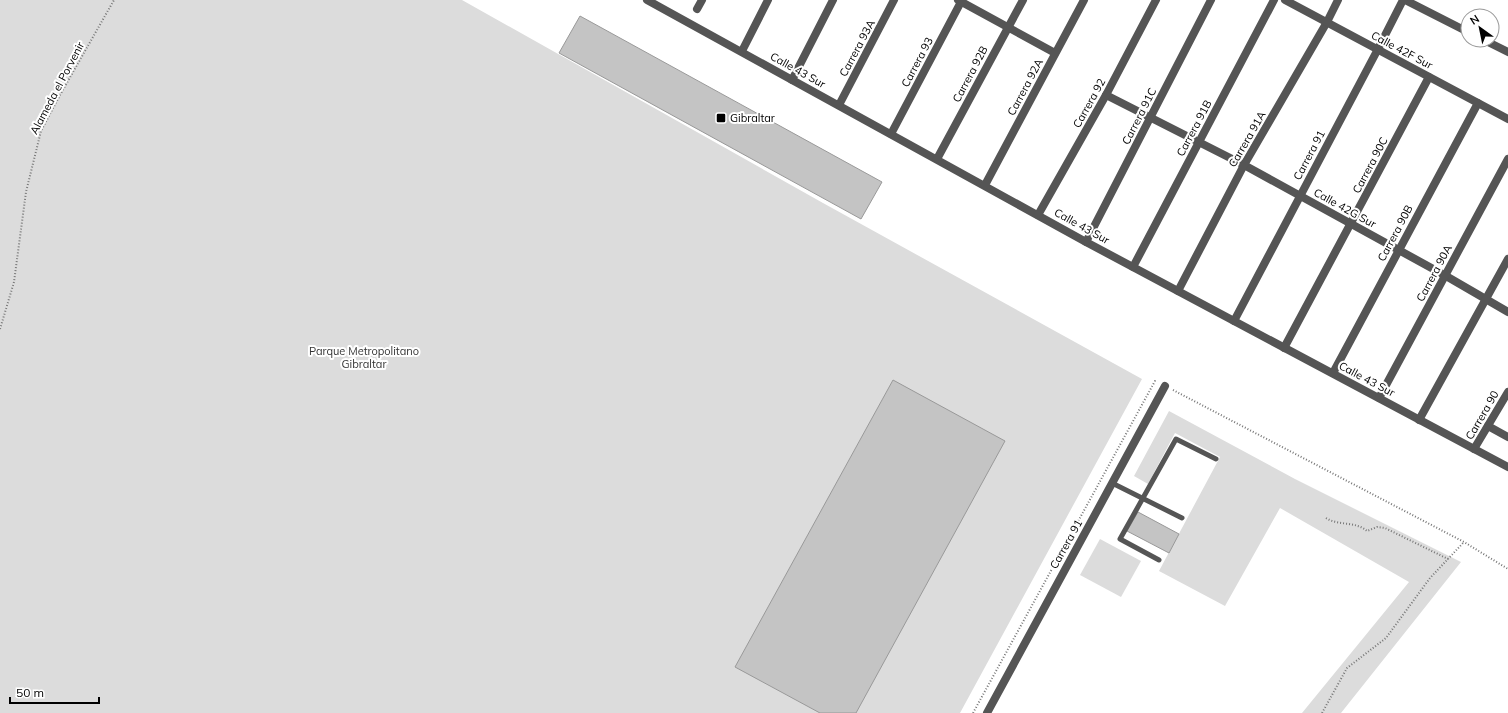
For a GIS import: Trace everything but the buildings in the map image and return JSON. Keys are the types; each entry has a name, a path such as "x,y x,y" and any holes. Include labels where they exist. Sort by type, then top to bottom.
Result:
{"street":[{"name":"Calle 43 Sur","path":"647,0 1086,242 1508,467"},
{"path":"697,9 702,0"},
{"path":"742,51 768,0"},
{"path":"792,80 833,0"},
{"name":"Carrera 93A","path":"839,106 894,0"},
{"name":"Carrera 92B","path":"937,159 1023,0"},
{"name":"Carrera 92A","path":"985,185 1084,0"},
{"name":"Carrera 92","path":"1038,215 1106,95 1156,0"},
{"name":"Carrera 91C","path":"1086,242 1211,0"},
{"name":"Carrera 91B","path":"1133,267 1274,0"},
{"name":"Calle 42F Sur","path":"1286,0 1508,120"},
{"name":"Carrera 91A","path":"1178,291 1244,165 1327,22 1338,0"},
{"path":"1404,0 1460,28"},
{"name":"Carrera 91","path":"1234,321 1404,0"},
{"path":"960,1 1056,53"},
{"name":"Carrera 93","path":"892,134 960,1"},
{"name":"Carrera 90C","path":"1284,348 1429,77"},
{"name":"Calle 42G Sur","path":"1106,95 1244,165 1351,223 1508,312"},
{"name":"Carrera 90B","path":"1333,373 1478,103"},
{"name":"Carrera 90A","path":"1379,398 1508,159"},
{"path":"1419,420 1508,259"},
{"name":"Carrera 91","path":"987,713 1165,386"},
{"name":"Carrera 90","path":"1474,449 1508,392"},
{"path":"1488,426 1508,437"}],"lane":[{"path":"1159,560 1120,539 1176,439 1216,459"},
{"path":"1112,483 1182,518"}],"path":[{"name":"Alameda el Porvenir","path":"0,329 14,282 26,192 41,131 114,0"},
{"path":"973,713 1155,381"},
{"path":"1165,386 1464,542 1508,569"},
{"path":"1326,518 1331,521 1363,527 1367,531 1377,527 1384,528 1448,560"},
{"path":"1322,713 1347,668 1386,638 1430,578 1464,542"}],"green space":[{"name":"Parque Metropolitano Gibraltar","path":"0,0 462,0 823,203 1142,379 960,713 0,713"},
{"path":"1169,411 1295,479 1461,562 1341,713 1302,713 1409,582 1280,508 1225,606 1159,571 1220,457 1175,433 1148,484 1134,476"},
{"path":"1100,539 1141,561 1121,597 1080,575"}],"place":[{"name":"Gibraltar","path":"721,118"}]}
